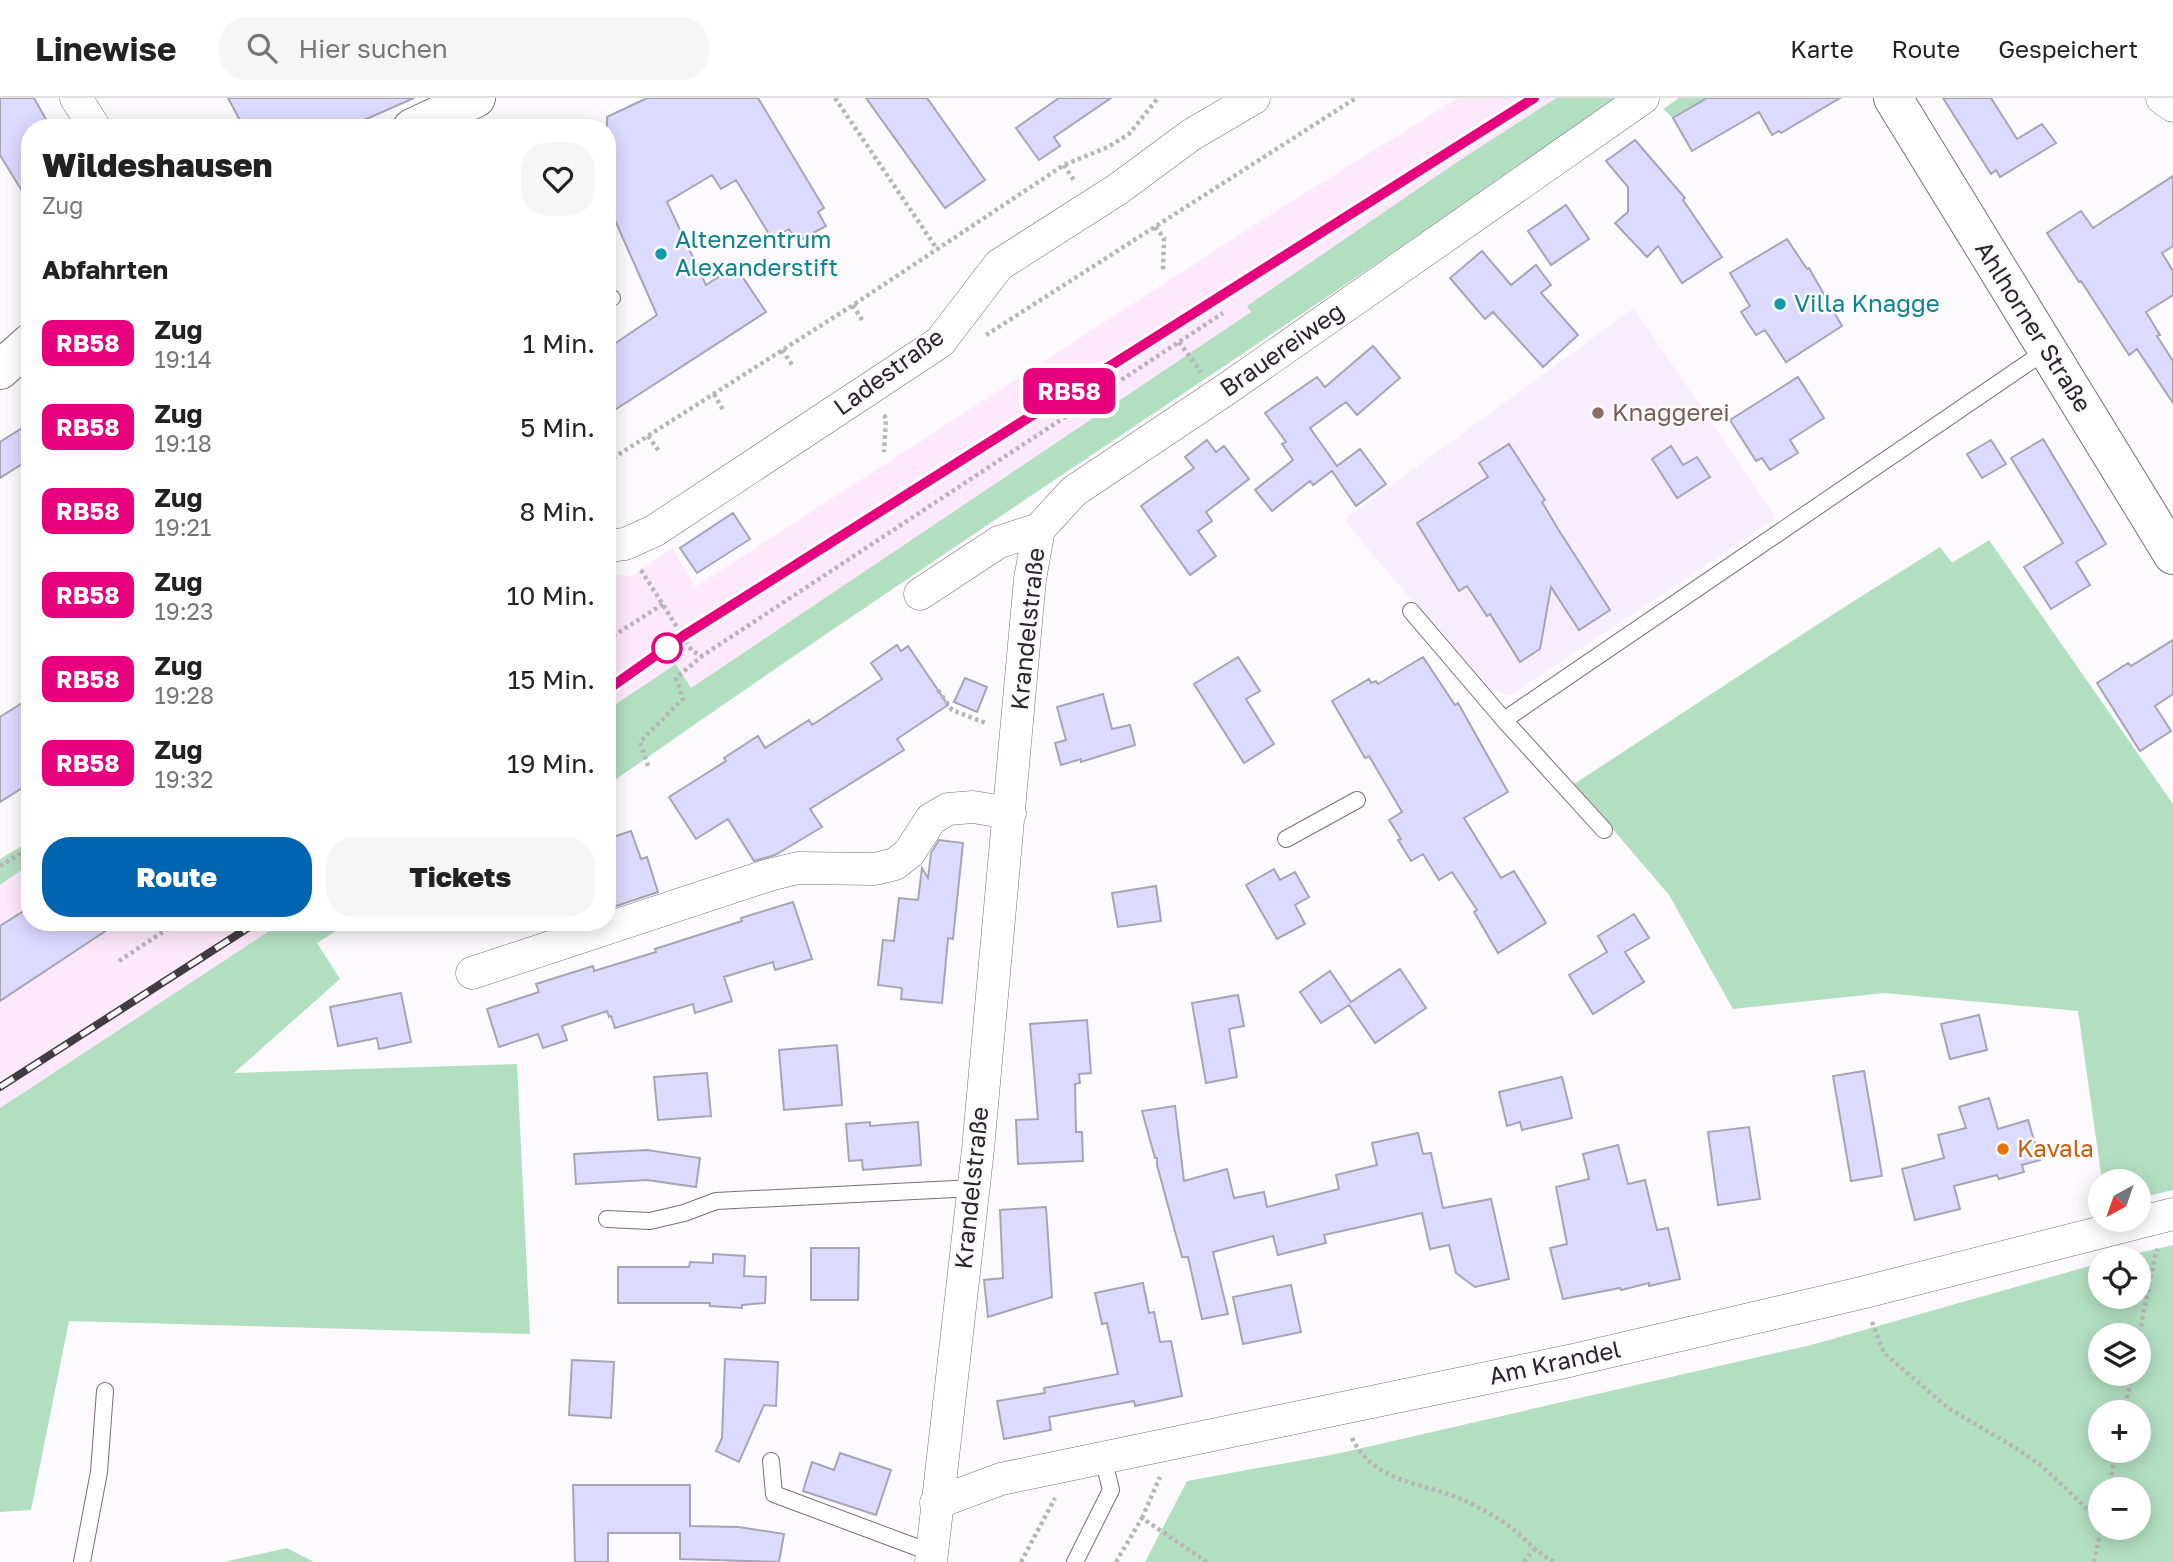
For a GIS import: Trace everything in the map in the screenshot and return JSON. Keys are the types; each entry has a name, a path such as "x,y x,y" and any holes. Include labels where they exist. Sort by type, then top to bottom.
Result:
{"street":[{"path":"76,98 89,119"},
{"name":"Ladestraße","path":"616,545 654,531 940,342 999,265 1118,189 1191,135 1254,98"},
{"name":"Brauereiweg","path":"1040,529 1074,491 1228,388 1643,98"},
{"name":"Ahlhorner Straße","path":"1893,98 2173,555"},
{"path":"2162,98 2173,106"},
{"path":"441,119 463,112"},
{"path":"0,370 21,352"},
{"path":"920,594 999,542 1040,529"},
{"name":"Krandelstraße","path":"931,1557 974,1188 1030,579 1040,529"},
{"path":"616,925 798,868 875,869 895,864 909,853 931,819 948,809 973,807 1010,813"},
{"path":"472,973 599,931"},
{"name":"Am Krandel","path":"936,1503 1001,1479 1569,1361 1861,1293 2173,1214"}],"lane":[{"path":"1504,720 2047,350"},
{"path":"1411,611 1504,720 1604,830"},
{"path":"1286,839 1357,800"},
{"path":"607,1219 650,1221 684,1213 716,1201 974,1188"},
{"path":"82,1562 99,1472 105,1391"},
{"path":"1075,1562 1111,1490 1103,1458"},
{"path":"771,1461 774,1494 931,1557"}],"path":[{"path":"835,98 937,249"},
{"path":"616,456 853,305 1064,165 1108,148 1129,134 1158,98"},
{"path":"981,338 1356,98"},
{"path":"1156,227 1164,238 1163,271"},
{"path":"853,305 862,320"},
{"path":"648,766 640,742 683,699 676,678 702,656 1223,313"},
{"path":"782,350 793,366"},
{"path":"714,394 723,410"},
{"path":"648,436 659,451"},
{"path":"616,545 663,604 692,652 702,656"},
{"path":"616,634 663,604"},
{"path":"937,690 952,710 999,728 1017,726"},
{"path":"0,866 21,853"},
{"path":"119,961 164,931"},
{"path":"2141,1323 2156,1252 2162,1244"},
{"path":"1861,1293 1884,1353 1948,1408 2043,1467 2088,1514"},
{"path":"1338,1409 1354,1444 1372,1465 1405,1482 1461,1499 1508,1525 1535,1549 1555,1562"},
{"path":"1116,1562 1142,1518 1169,1458 1165,1445"},
{"path":"1021,1562 1060,1488 1063,1467"},
{"path":"1142,1518 1207,1562"},
{"path":"2094,1562 2098,1540"},
{"path":"1524,1562 1535,1549"}],"shaded area":[{"path":"1458,98 1556,98 1460,160 1248,306 1251,312 691,688 676,664 616,704 616,575 632,576 672,548 695,587 1273,213"},
{"name":"Knaggerei","path":"1634,308 1776,518 1509,696 1484,686 1344,520"},
{"path":"21,870 21,931 269,931 0,1108 0,885"}],"green space":[{"path":"1556,98 1618,98 616,779 616,704 676,664 691,688 1251,312 1247,306 1460,160"},
{"path":"1679,98 1707,98 1673,118 1663,109"},
{"path":"1989,540 2173,804 2173,1190 2151,1195 2151,1169 2100,1169 2078,1011 1884,993 1733,1009 1669,895 1574,784 1940,547 1952,563"},
{"path":"21,846 21,870 0,885 0,859"},
{"path":"269,931 336,931 317,943 340,979 234,1073 517,1064 530,1334 69,1321 31,1510 0,1512 0,1108"},
{"path":"2173,1245 2173,1562 1145,1562 1187,1481 1336,1454 1811,1345 2088,1266 2088,1309 2151,1309 2151,1250"},
{"path":"287,1548 314,1562 228,1562 228,1561"}],"building":[{"path":"0,98 34,98 46,119 21,119 21,189 0,155"},
{"path":"228,98 414,98 366,119 239,119"},
{"name":"Altenzentrum Alexanderstift","path":"647,98 758,98 824,208 818,212 826,226 797,242 789,229 772,239 736,180 721,189 712,175 667,202 706,285 735,266 766,312 616,409 616,343 657,315 616,223 616,119 607,117"},
{"path":"866,98 927,98 985,180 945,208"},
{"path":"1059,98 1111,98 1054,137 1060,146 1039,160 1016,128"},
{"path":"1707,98 1840,98 1781,133 1779,131 1772,135 1759,112 1692,151 1673,118"},
{"path":"1943,98 1991,98 2017,139 2042,124 2056,143 2000,177 1996,170 1991,174"},
{"path":"1635,140 1685,198 1683,200 1722,257 1682,283 1658,246 1647,257 1615,223 1628,212 1628,187 1606,161"},
{"path":"2173,176 2173,246 2162,253 2173,271 2173,295 2146,312 2173,361 2173,403 2137,349 2129,355 2047,233 2081,211 2093,228"},
{"path":"1566,205 1589,239 1551,265 1528,231"},
{"name":"Villa Knagge","path":"1787,239 1807,269 1809,268 1842,326 1786,362 1765,330 1756,335 1741,312 1750,306 1730,273"},
{"path":"1482,251 1511,285 1536,265 1551,285 1541,293 1578,335 1543,367 1493,312 1485,319 1450,278"},
{"path":"1373,346 1400,378 1357,415 1346,402 1310,428 1337,466 1360,449 1386,484 1356,506 1332,471 1313,485 1310,481 1272,511 1255,490 1293,460 1282,444 1286,442 1265,413 1317,377 1325,387"},
{"path":"1798,377 1824,418 1790,440 1798,453 1770,470 1762,458 1756,461 1730,420"},
{"path":"21,429 21,465 0,478 0,442"},
{"path":"2043,439 2106,544 2076,562 2090,585 2051,609 2024,567 2063,543 2011,458"},
{"path":"1207,440 1216,452 1224,446 1249,479 1206,512 1212,521 1198,531 1216,556 1190,575 1141,506 1194,468 1185,457"},
{"path":"1991,440 2006,464 1982,478 1967,454"},
{"path":"1509,444 1545,500 1542,502 1558,529 1610,610 1579,630 1551,587 1540,649 1520,662 1490,614 1487,616 1467,586 1459,591 1417,523 1488,477 1479,463"},
{"path":"1671,446 1683,465 1697,457 1710,477 1677,498 1652,459"},
{"path":"733,513 750,539 697,573 680,548"},
{"path":"2173,640 2173,694 2155,706 2171,731 2140,751 2097,683 2128,663 2131,666"},
{"path":"897,645 901,651 908,646 948,705 897,739 904,750 810,809 822,827 775,855 754,861 728,819 696,839 669,797 726,761 724,758 758,736 765,748 809,720 812,725 882,679 871,663"},
{"path":"1238,657 1260,691 1246,699 1274,744 1244,763 1194,684"},
{"path":"1423,657 1455,705 1458,703 1508,792 1464,818 1501,878 1514,871 1546,923 1498,953 1474,912 1477,910 1452,872 1439,880 1423,854 1411,861 1389,820 1402,812 1369,756 1365,758 1332,701 1369,679 1371,683 1376,681 1378,684"},
{"path":"965,678 987,687 977,712 954,702"},
{"path":"1103,694 1112,729 1130,725 1135,745 1081,762 1081,759 1061,765 1055,743 1066,740 1057,707"},
{"path":"21,704 21,789 0,802 0,717"},
{"path":"631,831 641,859 647,857 658,892 616,906 616,836"},
{"path":"939,840 963,843 953,939 948,938 942,1003 901,999 902,988 878,985 883,940 894,941 899,898 918,900 922,868 928,878 931,853"},
{"path":"1274,869 1280,880 1295,872 1309,897 1295,905 1305,924 1277,939 1246,885"},
{"path":"1156,886 1161,921 1118,927 1112,893"},
{"path":"793,902 812,959 775,970 773,962 724,977 732,1001 695,1013 693,1004 615,1028 607,1011 562,1026 567,1040 543,1048 538,1034 499,1047 487,1009 539,992 536,984 593,966 594,971 656,952 655,949"},
{"path":"21,913 21,931 105,931 0,1001 0,926"},
{"path":"1634,914 1649,938 1625,952 1644,982 1593,1014 1569,975 1607,952 1598,936"},
{"path":"1400,969 1426,1008 1375,1043 1349,1005 1321,1023 1300,992 1330,971 1351,1002"},
{"path":"401,993 411,1042 379,1049 377,1038 338,1046 330,1007"},
{"path":"1238,995 1244,1026 1229,1029 1237,1077 1206,1083 1192,1003"},
{"path":"1979,1015 1987,1050 1950,1059 1941,1024"},
{"path":"1087,1020 1091,1073 1079,1074 1080,1083 1075,1084 1076,1132 1082,1132 1083,1161 1018,1164 1016,1120 1038,1119 1030,1024"},
{"path":"837,1045 842,1105 784,1110 779,1050"},
{"path":"1864,1071 1882,1176 1851,1181 1833,1076"},
{"path":"707,1073 711,1116 658,1120 654,1077"},
{"path":"1562,1077 1572,1118 1522,1130 1520,1122 1507,1126 1499,1092"},
{"path":"1989,1098 1998,1129 2028,1120 2040,1160 2022,1165 2024,1172 1999,1179 1997,1175 1954,1186 1960,1209 1915,1220 1902,1169 1944,1158 1938,1135 1966,1128 1959,1107"},
{"path":"1175,1106 1184,1181 1227,1169 1234,1198 1264,1192 1267,1207 1339,1189 1336,1175 1377,1165 1372,1143 1418,1133 1423,1154 1431,1153 1443,1208 1491,1199 1509,1279 1475,1287 1456,1273 1449,1245 1430,1249 1422,1213 1324,1235 1326,1243 1278,1255 1273,1236 1213,1252 1228,1314 1202,1319 1188,1257 1182,1257 1142,1111"},
{"path":"870,1122 870,1126 918,1122 921,1165 863,1170 862,1160 849,1161 846,1124"},
{"path":"1749,1127 1760,1199 1718,1205 1708,1132"},
{"path":"1618,1145 1628,1184 1645,1180 1657,1230 1668,1228 1680,1279 1563,1299 1550,1248 1567,1244 1556,1187 1589,1179 1583,1154"},
{"path":"647,1150 700,1158 696,1187 647,1180 576,1184 574,1154"},
{"path":"1046,1207 1052,1297 988,1317 984,1280 1003,1278 1000,1210"},
{"path":"811,1248 859,1248 858,1300 811,1300"},
{"path":"713,1254 745,1256 744,1276 766,1277 765,1303 742,1305 742,1308 710,1306 710,1303 618,1303 618,1267 689,1267 690,1262 713,1263"},
{"path":"1143,1283 1149,1313 1154,1312 1160,1342 1171,1341 1182,1396 1135,1406 1134,1401 1049,1417 1051,1430 1004,1439 997,1401 1045,1393 1044,1388 1118,1374 1107,1323 1102,1324 1095,1293"},
{"path":"1291,1285 1301,1332 1243,1344 1233,1297"},
{"path":"725,1359 778,1362 776,1406 764,1405 739,1462 716,1451 722,1438"},
{"path":"572,1360 614,1362 611,1418 569,1415"},
{"path":"840,1453 891,1470 876,1515 803,1491 812,1462 834,1470"},
{"path":"573,1485 690,1485 690,1526 739,1527 784,1534 779,1562 680,1559 680,1533 608,1533 608,1562 575,1562"}],"railway":[{"path":"616,684 683,636 1534,98"},
{"path":"0,1087 243,931"}],"train":[{"name":"RB58","path":"616,684 683,636 1534,98"}],"place":[{"name":"Altenzentrum Alexanderstift","path":"661,254"},
{"name":"Villa Knagge","path":"1780,304"},
{"name":"Knaggerei","path":"1598,413"},
{"name":"Kavala","path":"2003,1149"}]}
